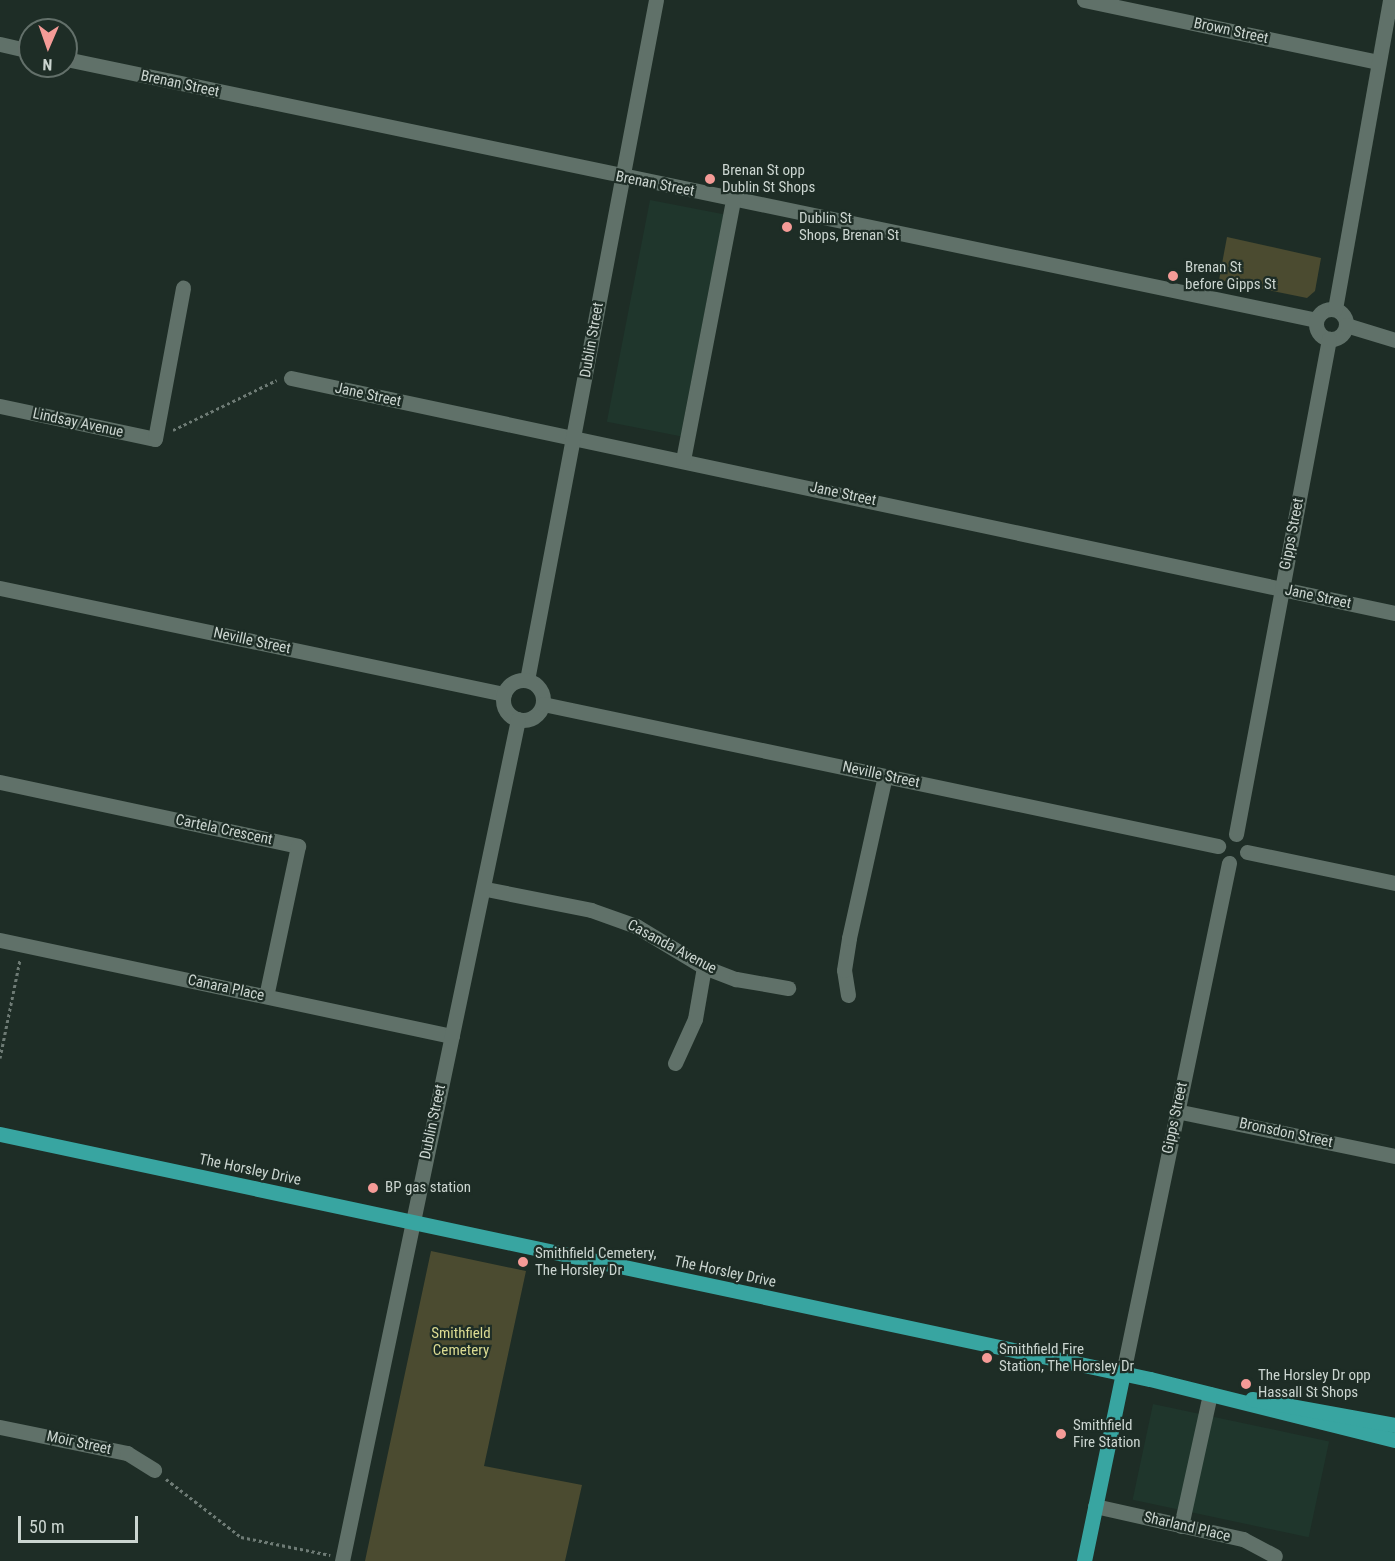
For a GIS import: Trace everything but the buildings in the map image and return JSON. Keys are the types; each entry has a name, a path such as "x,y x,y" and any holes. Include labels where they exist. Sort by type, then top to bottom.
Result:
{"main road":[{"name":"The Horsley Drive","path":"0,1134 412,1224 1123,1373 1210,1394 1231,1398 1290,1402 1395,1425"},
{"path":"1084,1561 1123,1373"},
{"name":"The Horsley Drive","path":"1231,1398 1291,1419 1395,1440"}],"street":[{"name":"Dublin Street","path":"527,680 656,0"},
{"name":"Brown Street","path":"1084,0 1378,62"},
{"path":"1390,0 1335,309 1346,325 1395,340"},
{"path":"0,44 18,48"},
{"name":"Brenan Street","path":"78,62 621,178 1316,320"},
{"path":"683,460 733,200"},
{"path":"155,439 183,288"},
{"path":"1335,309 1323,310 1316,320 1317,332 1329,339 1341,336 1346,325"},
{"name":"Gipps Street","path":"1236,834 1329,339"},
{"name":"Jane Street","path":"291,378 1395,613"},
{"name":"Lindsay Avenue","path":"0,406 155,439"},
{"name":"Neville Street","path":"0,588 504,694"},
{"path":"527,680 543,694 543,704 536,716 518,719 505,708 504,694 510,684 527,680"},
{"name":"Neville Street","path":"543,704 1218,846"},
{"name":"Dublin Street","path":"343,1559 452,1036 486,889 518,719"},
{"path":"848,995 844,970 849,938 885,776"},
{"name":"Cartela Crescent","path":"0,783 298,846 266,996"},
{"path":"1236,834 1245,841 1247,852 1240,861 1229,863 1218,846 1224,837 1236,834"},
{"path":"1247,852 1395,883"},
{"name":"Gipps Street","path":"1123,1373 1229,863"},
{"name":"Casanda Avenue","path":"486,889 591,910 636,926 704,967 736,979 788,988"},
{"name":"Canara Place","path":"0,940 452,1036"},
{"path":"675,1063 694,1019 704,967"},
{"name":"Bronsdon Street","path":"1176,1110 1395,1156"},
{"path":"1180,1526 1210,1394"},
{"name":"Moir Street","path":"0,1427 127,1453 154,1470"},
{"name":"Sharland Place","path":"1095,1506 1243,1539 1275,1556"}],"path":[{"path":"155,439 266,382 291,378"},
{"path":"0,1058 23,945"},
{"path":"154,1470 241,1537 343,1559"}],"shaded area":[{"path":"650,200 724,214 680,436 607,422"},
{"path":"1153,1404 1329,1441 1309,1537 1133,1500"}],"green space":[{"path":"1227,237 1321,258 1315,291 1307,298 1219,280"},
{"name":"Smithfield Cemetery","path":"431,1251 526,1271 484,1466 582,1485 565,1561 365,1561"}],"place":[{"name":"Brenan St opp Dublin St Shops","path":"710,179"},
{"name":"Dublin St Shops, Brenan St","path":"787,227"},
{"name":"Brenan St before Gipps St","path":"1173,276"},
{"name":"BP gas station","path":"373,1188"},
{"name":"Smithfield Cemetery, The Horsley Dr","path":"523,1262"},
{"name":"Smithfield Fire Station, The Horsley Dr","path":"987,1358"},
{"name":"The Horsley Dr opp Hassall St Shops","path":"1246,1384"},
{"name":"Smithfield Fire Station","path":"1061,1434"}]}
